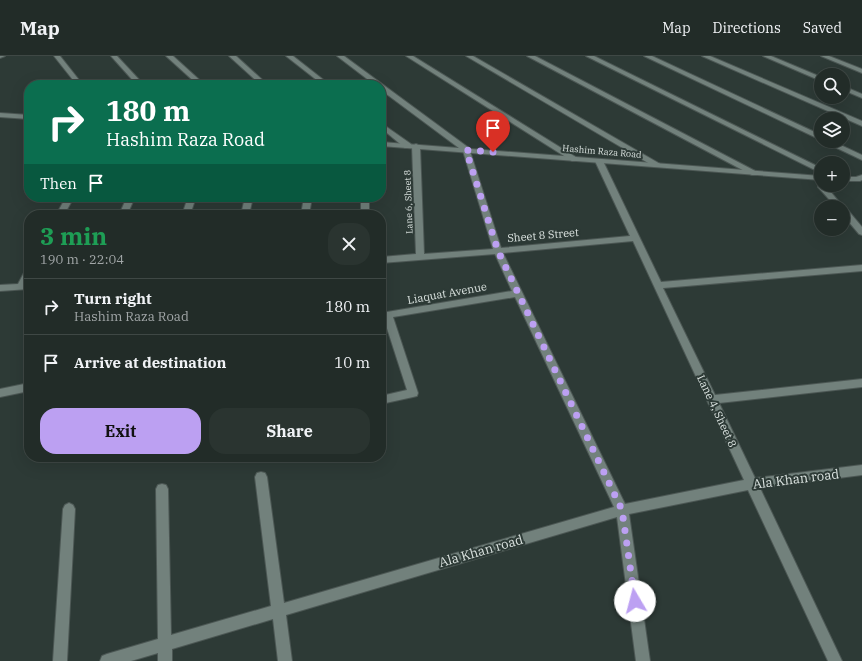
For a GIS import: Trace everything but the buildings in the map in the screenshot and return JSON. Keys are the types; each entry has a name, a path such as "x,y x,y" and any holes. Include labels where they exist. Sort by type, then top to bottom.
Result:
{"street":[{"path":"56,56 76,80"},
{"path":"114,56 136,80"},
{"path":"169,56 196,80"},
{"path":"232,56 259,80"},
{"path":"288,56 320,80"},
{"path":"340,56 372,80"},
{"path":"409,56 575,159"},
{"path":"469,56 658,166"},
{"path":"530,56 755,173"},
{"path":"589,56 814,168"},
{"path":"647,56 814,135"},
{"path":"705,56 862,124"},
{"path":"766,56 814,76"},
{"path":"824,56 862,71"},
{"path":"386,90 466,150 498,251 622,510 643,661"},
{"path":"850,91 862,96"},
{"path":"0,115 24,117"},
{"path":"386,128 412,146"},
{"name":"Hashim Raza Road","path":"386,144 755,173 814,181"},
{"name":"Lane 6, Sheet 8","path":"412,146 420,257"},
{"path":"841,148 862,158"},
{"name":"Lane 4, Sheet 8","path":"599,161 835,661"},
{"path":"850,179 862,177"},
{"path":"828,192 834,200"},
{"path":"850,218 862,232"},
{"name":"Sheet 8 Street","path":"386,260 636,238"},
{"path":"658,285 862,268"},
{"path":"0,288 24,286"},
{"name":"Liaquat Avenue","path":"386,315 518,293"},
{"path":"386,320 413,392 386,399"},
{"path":"712,400 862,383"},
{"path":"0,393 24,388"},
{"name":"Ala Khan road","path":"107,661 622,510 752,484 862,470"},
{"path":"261,477 285,661"},
{"path":"162,489 165,661"},
{"path":"60,661 69,510"}],"route":[{"path":"493,152 466,150 498,251 622,510 635,601"}]}
